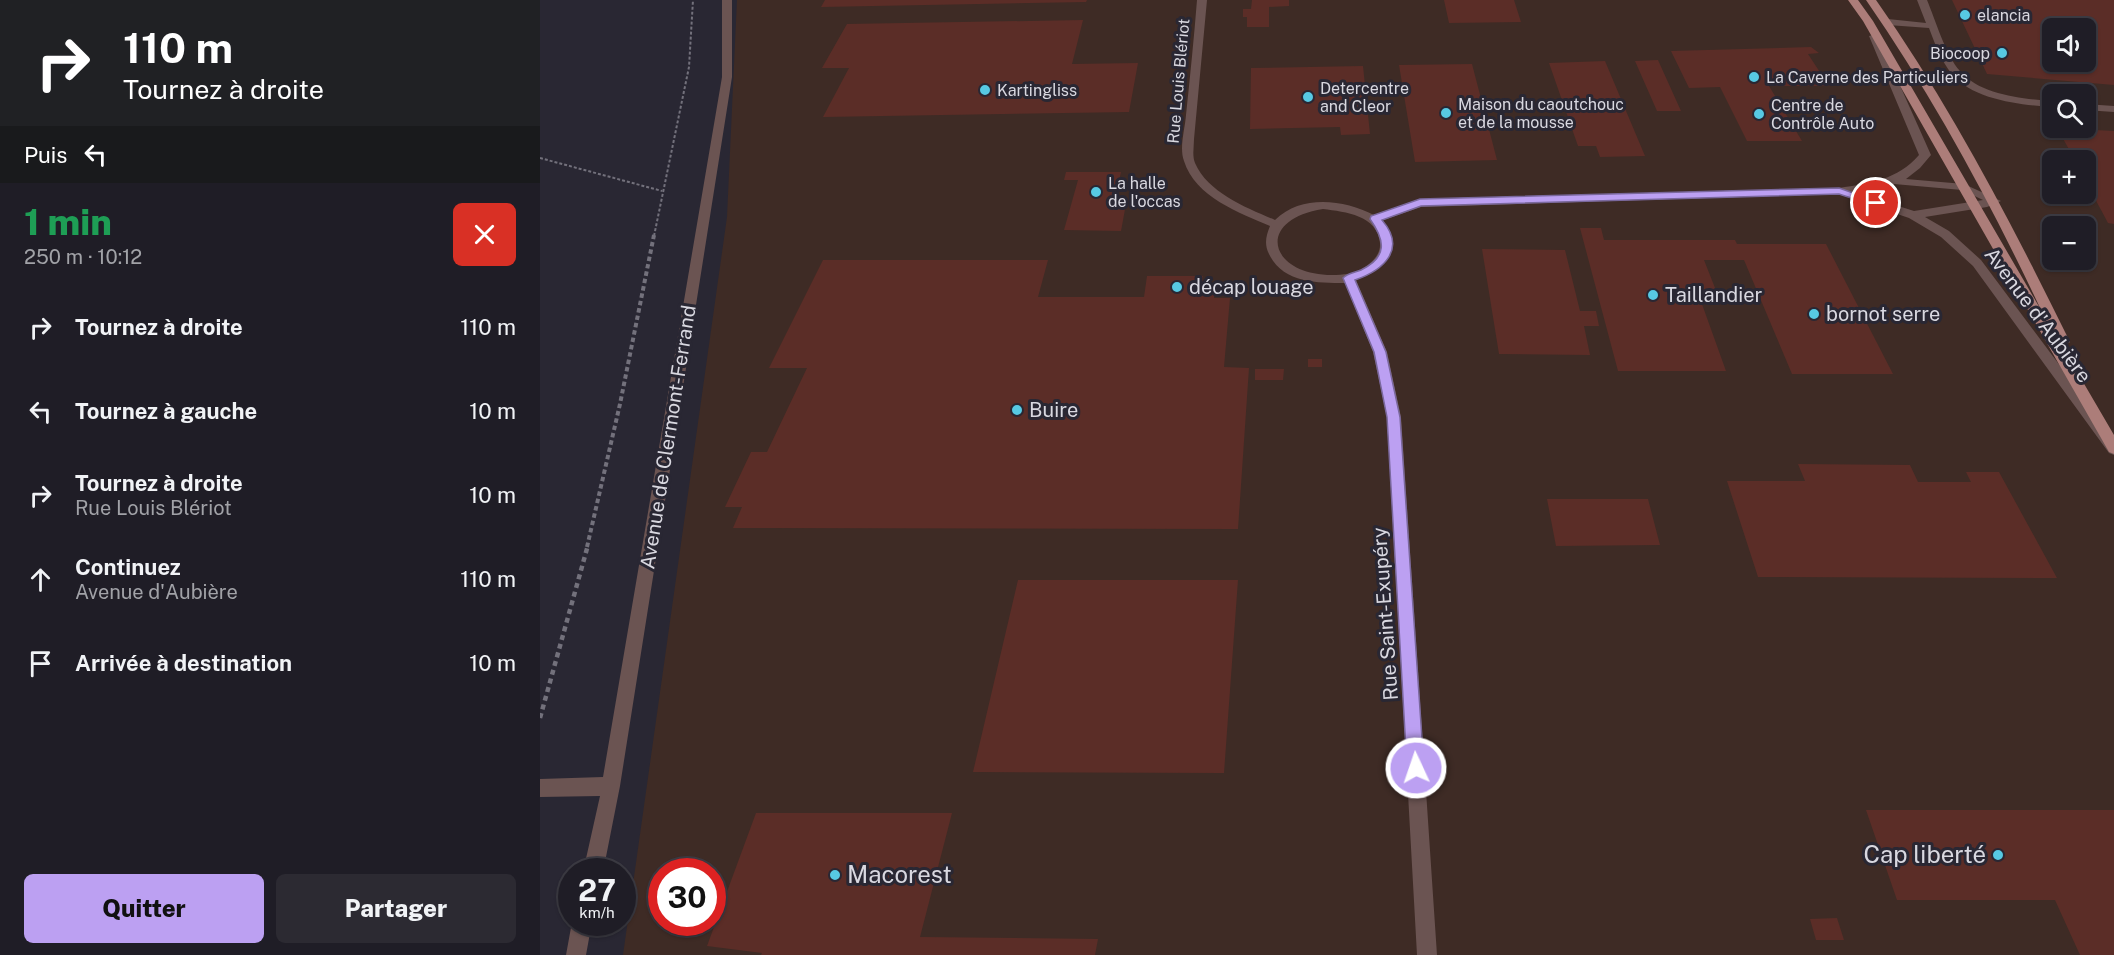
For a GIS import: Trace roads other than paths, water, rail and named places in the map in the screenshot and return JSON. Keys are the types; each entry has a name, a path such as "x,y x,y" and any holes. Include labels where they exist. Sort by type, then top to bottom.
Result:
{"main road":[{"name":"Avenue d'Aubière","path":"1853,0 1868,21 2114,448"},
{"name":"Avenue d'Aubière","path":"1871,0 1936,96 1995,201 2114,448"}],"street":[{"name":"Avenue de Clermont-Ferrand","path":"596,858 611,786 727,77 727,0"},
{"name":"Rue Louis Blériot","path":"1202,0 1189,162 1207,186 1234,206 1277,225"},
{"path":"1922,0 1956,73 1971,84 2021,102 2042,104"},
{"name":"Avenue d'Aubière","path":"1839,191 1895,182 1914,169 1924,155 1868,21"},
{"path":"1888,22 1934,26"},
{"path":"2096,108 2114,109"},
{"path":"1895,182 1964,187 1995,201"},
{"path":"1375,219 1420,203 1839,191"},
{"name":"Avenue d'Aubière","path":"1839,191 1913,215 1945,234 1977,262 2114,448"},
{"path":"1913,215 1995,201"},
{"path":"1323,205 1342,206 1360,211 1375,219 1384,229 1388,240 1386,252 1378,263 1365,272 1349,278 1328,280 1308,278 1291,271 1278,261 1271,249 1271,237 1277,225 1288,215 1305,208 1323,205"},
{"name":"Rue Saint-Exupéry","path":"1349,278 1380,352 1394,417 1427,955"},
{"path":"540,789 611,786"},
{"path":"576,955 579,936"}],"place":[{"name":"elancia","path":"1965,15"},
{"name":"Biocoop","path":"2002,53"},
{"name":"La Caverne des Particuliers","path":"1754,77"},
{"name":"Kartingliss","path":"985,90"},
{"name":"Detercentre and Cleor","path":"1308,97"},
{"name":"Maison du caoutchouc et de la mousse","path":"1446,113"},
{"name":"Centre de Contrôle Auto","path":"1759,114"},
{"name":"La halle de l'occas","path":"1096,192"},
{"name":"décap louage","path":"1177,287"},
{"name":"Taillandier","path":"1653,295"},
{"name":"bornot serre","path":"1814,314"},
{"name":"Buire","path":"1017,410"},
{"name":"Cap liberté","path":"1998,855"},
{"name":"Macorest","path":"835,875"}]}
